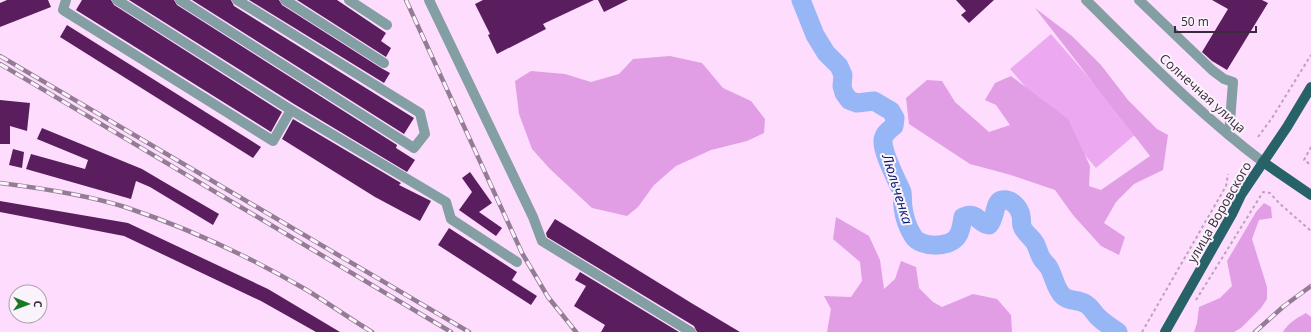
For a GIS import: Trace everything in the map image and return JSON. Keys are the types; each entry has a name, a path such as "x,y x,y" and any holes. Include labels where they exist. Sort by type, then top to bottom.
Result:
{"main road":[{"name":"улица Воровского","path":"1165,332 1232,214 1241,195 1287,127 1311,87"},
{"name":"Солнечная улица","path":"1263,162 1311,195"}],"street":[{"path":"66,0 63,10 273,141 291,110"},
{"path":"117,0 291,110 446,202 451,219 517,262"},
{"path":"180,0 414,148 425,134 420,113 237,0"},
{"path":"285,0 384,63"},
{"path":"349,0 387,25"},
{"path":"429,0 533,217 542,242 691,332"},
{"name":"Солнечная улица","path":"1086,0 1158,72 1229,135 1263,162"},
{"path":"1139,0 1212,70 1224,79 1233,82 1229,135"}],"path":[{"path":"1258,137 1272,118 1311,55"},
{"path":"1311,147 1304,160 1311,165"},
{"path":"1142,332 1226,186 1228,174"},
{"path":"1193,306 1263,192 1270,193 1279,204 1311,231"}],"shaded area":[{"path":"1035,8 1072,36 1101,65 1128,100 1157,129 1168,135 1163,170 1134,184 1116,202 1104,223 1125,237 1119,255 1101,246 1073,215 1055,190 1011,175 970,164 909,124 906,98 927,80 942,81 955,102 989,132 1010,125 996,105 985,100 995,83 1011,76 1068,119 1090,166 1089,186 1101,190 1150,156"},
{"path":"1051,34 1137,133 1096,168 1010,69"},
{"path":"670,56 702,63 723,88 751,101 765,119 764,133 747,141 711,150 676,166 654,185 638,207 627,216 592,208 550,169 532,149 519,114 515,81 531,71 565,74 591,82 619,74 633,59"},
{"path":"1264,203 1271,207 1272,218 1259,220 1252,239 1267,287 1267,299 1261,308 1241,328 1234,332 1194,332 1199,307 1220,298 1232,286 1227,261 1256,212"},
{"path":"836,217 869,236 880,260 884,289 895,279 901,261 916,267 919,288 933,302 942,307 973,294 997,299 1011,315 1012,332 827,332 831,309 824,296 851,297 862,281 860,262 833,239"},
{"path":"1306,313 1311,317 1311,332 1283,332 1290,323"}],"building":[{"path":"7,0 48,0 51,7 0,27 0,3"},
{"path":"82,0 111,0 114,5 282,112 271,132 76,10"},
{"path":"129,0 174,0 177,5 397,145 396,148 415,160 407,172 294,104"},
{"path":"192,0 231,0 234,6 414,118 404,134"},
{"path":"249,0 279,0 282,5 390,73 384,83"},
{"path":"297,0 337,0 386,33 381,41 391,48 386,57"},
{"path":"483,0 594,0 543,24 546,29 497,54 488,35 490,34 475,4"},
{"path":"598,0 628,0 604,12"},
{"path":"956,0 994,0 969,23 961,15 966,11"},
{"path":"1212,0 1262,0 1268,3 1227,70 1212,61 1202,52 1228,9"},
{"path":"67,25 261,147 253,158 60,37"},
{"path":"0,100 30,103 27,131 10,126 10,144 0,144"},
{"path":"293,119 401,183 399,185 431,201 420,221 375,197 282,139"},
{"path":"42,128 142,169 219,214 213,225 150,187 136,181 131,199 26,169 31,154 85,169 88,160 37,139"},
{"path":"13,149 24,152 22,168 9,165"},
{"path":"470,172 492,203 479,212 502,228 496,236 459,210 472,192 462,178"},
{"path":"0,201 128,223 268,289 340,332 316,332 261,301 124,236 0,212"},
{"path":"555,219 740,332 697,332 694,326 547,237 546,233"},
{"path":"449,228 517,272 512,280 537,296 531,305 438,245"},
{"path":"580,272 679,332 601,332 605,325 574,306 586,286 575,280"}],"waterway":[{"name":"Люльченка","path":"801,0 815,35 826,53 839,66 843,75 842,86 844,93 849,100 857,103 874,101 891,111 895,118 894,126 884,135 883,145 887,159 902,192 906,222 913,236 922,243 935,245 948,243 957,237 963,217 972,215 989,225 999,201 1005,200 1012,202 1019,210 1023,228 1035,243 1041,257 1048,266 1060,293 1068,299 1080,301 1086,304 1100,319 1118,332"}],"railway":[{"path":"406,0 522,253 548,297 576,332"},
{"path":"0,56 469,332"},
{"path":"0,64 451,332"},
{"path":"0,183 79,195 95,199 125,207 195,233 240,254 314,294 372,332"},
{"path":"1255,332 1284,306 1311,286"}]}
